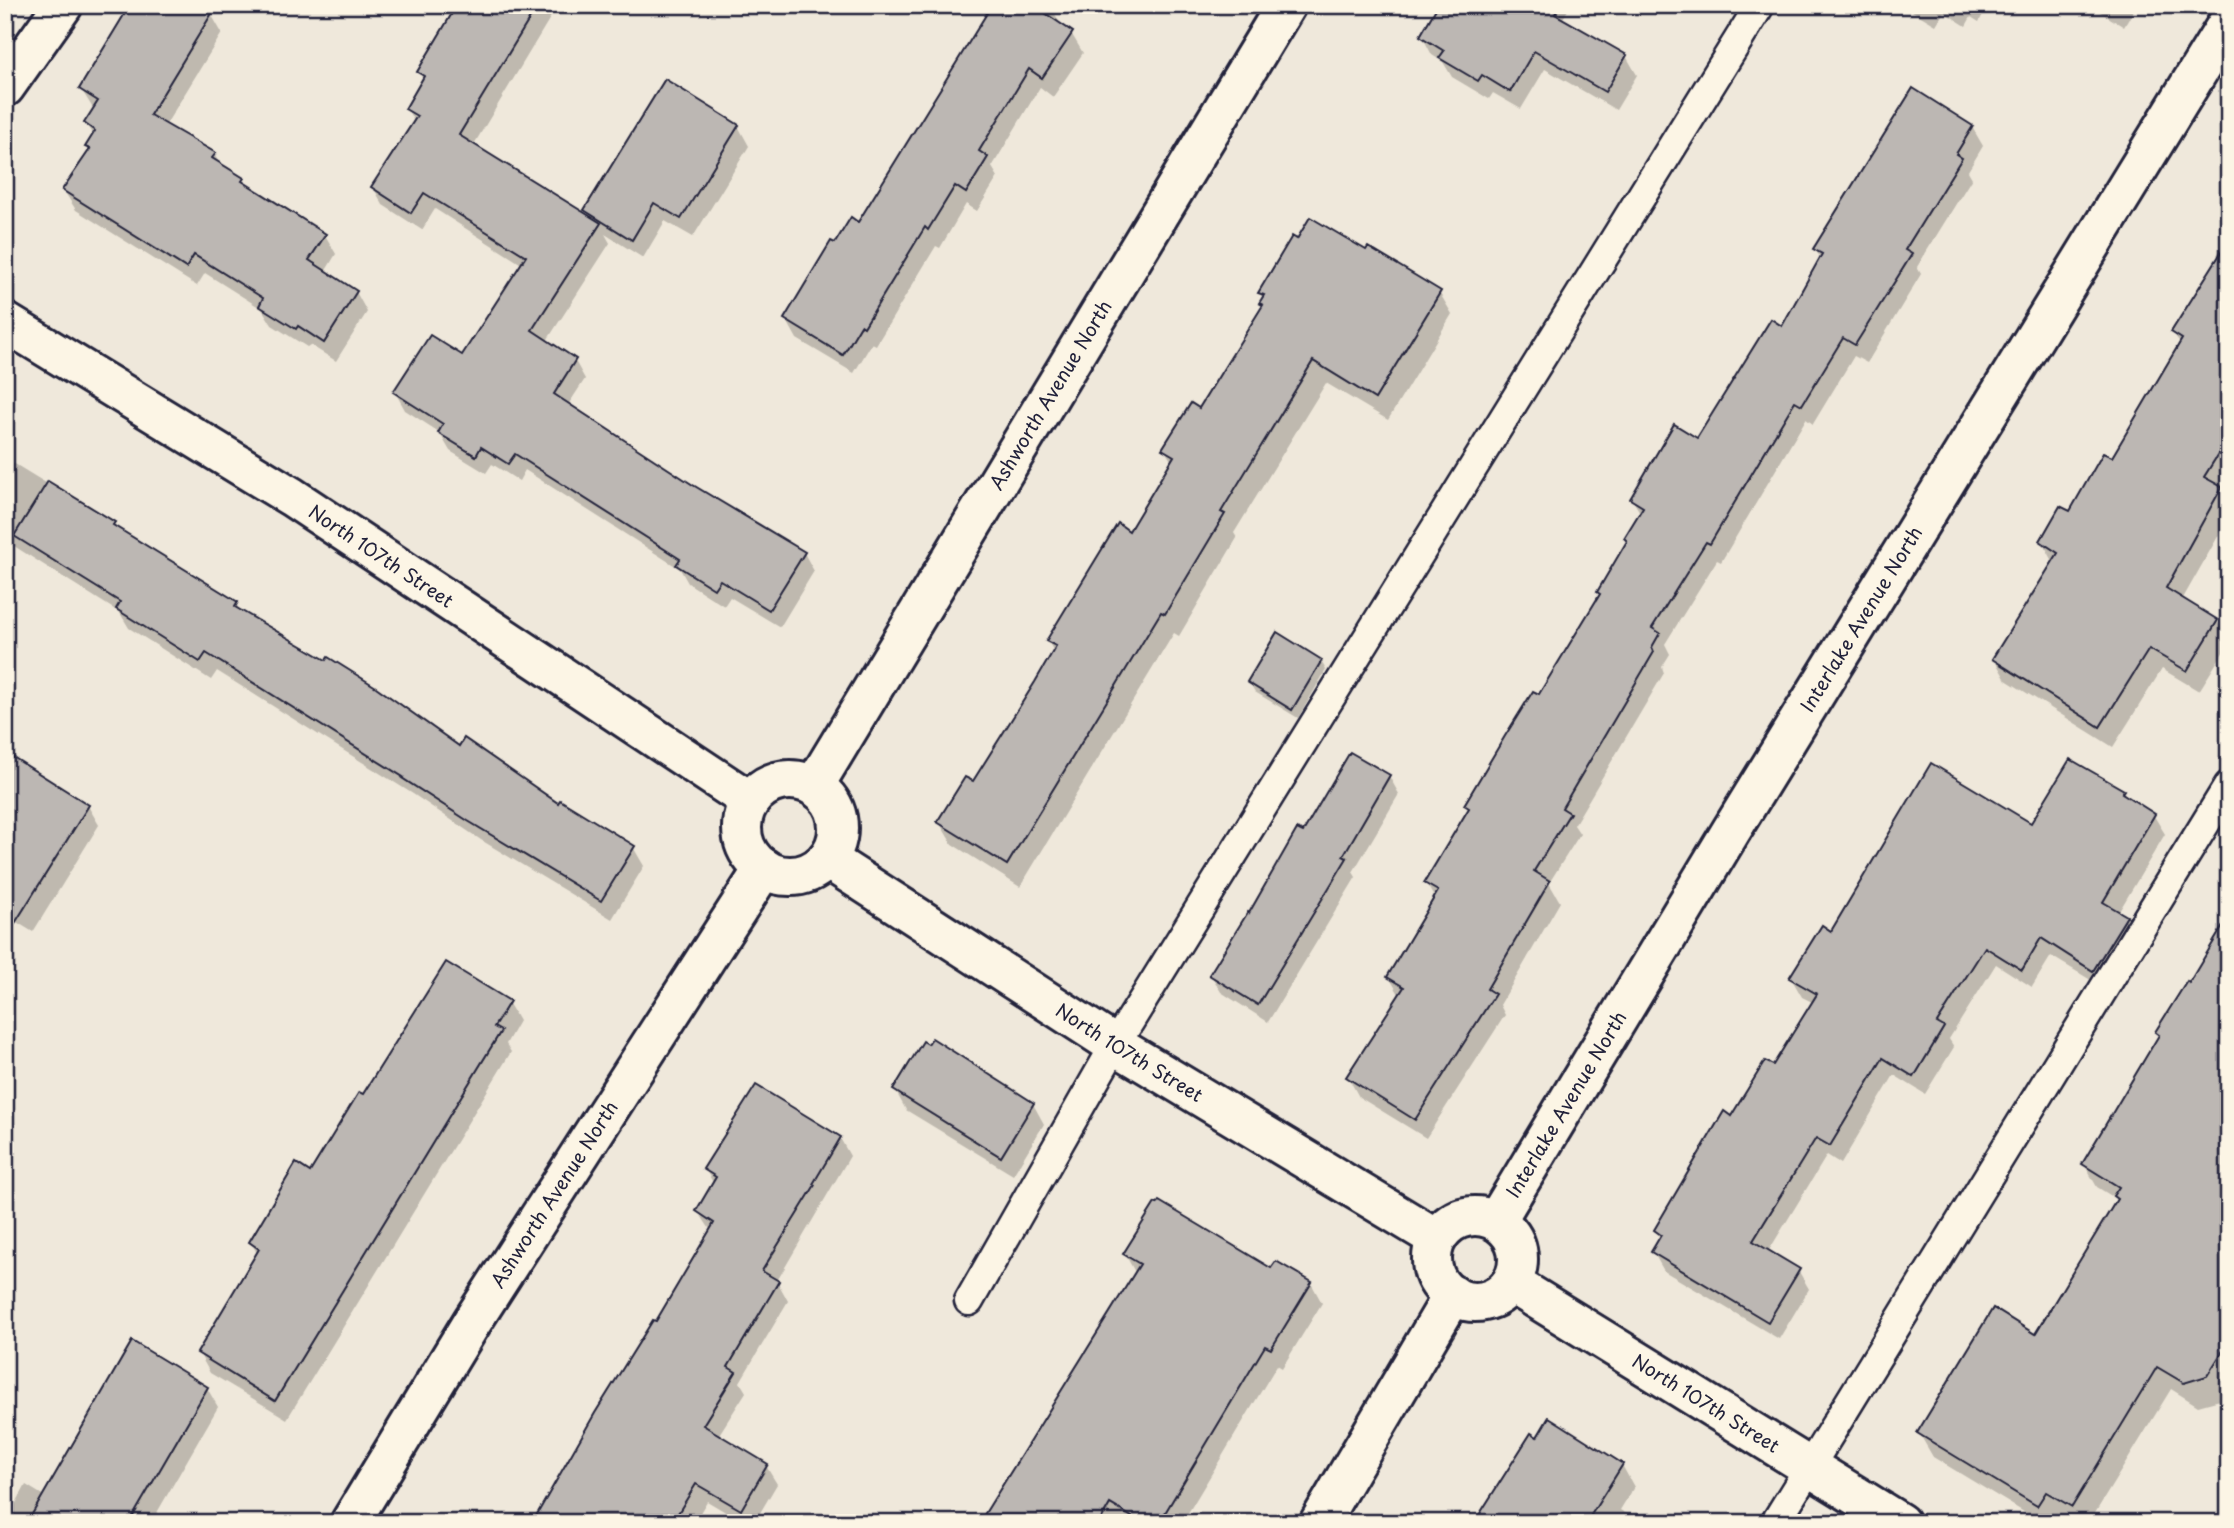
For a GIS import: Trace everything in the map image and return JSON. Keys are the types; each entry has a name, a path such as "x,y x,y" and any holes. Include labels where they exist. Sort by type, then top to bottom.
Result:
{"street":[{"path":"5,87 63,5"},
{"name":"Ashworth Avenue North","path":"814,786 1286,5"},
{"name":"Interlake Avenue North","path":"1496,1221 1746,807 2229,21"},
{"name":"North 107th Street","path":"5,322 292,497 750,801"},
{"path":"798,780 814,786 826,797 835,811 836,844 827,859 815,870 799,876 769,872 757,864 742,837 746,808 754,795 766,786 780,781 798,780"},
{"name":"North 107th Street","path":"827,859 1115,1045 1436,1238"},
{"name":"Ashworth Avenue North","path":"350,1523 472,1322 764,868"},
{"path":"1479,1215 1496,1221 1506,1228 1514,1239 1518,1255 1517,1269 1511,1283 1501,1294 1487,1301 1460,1300 1438,1283 1432,1256 1436,1238 1451,1222 1464,1216 1479,1215"},
{"name":"North 107th Street","path":"1511,1283 1900,1523"},
{"path":"1319,1523 1453,1296"}],"lane":[{"path":"969,1301 1115,1045 1759,5"},
{"path":"1775,1523 2229,785"}],"building":[{"path":"130,5 217,5 150,115 216,153 212,158 244,178 242,181 326,234 309,260 357,291 324,343 259,306 263,298 194,255 186,268 62,190 90,149 85,147 95,131 84,123 98,101 79,89"},
{"path":"457,5 538,5 459,135 601,223 532,330 576,359 554,394 693,485 805,552 769,610 720,580 714,589 676,565 680,559 515,454 508,464 481,447 476,456 438,433 443,424 393,392 430,335 462,355 526,256 424,193 411,213 371,187 417,116 405,109 424,76 417,72"},
{"path":"992,5 1033,5 1073,32 1042,78 1029,69 979,151 988,157 966,193 955,186 928,230 925,227 864,327 861,325 843,355 784,319 831,241 835,243 851,217 858,222"},
{"path":"1438,5 1560,5 1555,14 1627,55 1605,92 1534,51 1510,92 1482,75 1478,81 1439,58 1444,51 1420,36"},
{"path":"665,79 739,125 681,219 654,203 632,240 584,210"},
{"path":"1913,88 1973,126 1956,154 1962,158 1905,250 1912,254 1855,345 1843,338 1802,405 1795,401 1710,544 1706,542 1652,628 1660,633 1652,647 1654,652 1562,808 1570,813 1534,871 1550,881 1487,989 1495,994 1415,1120 1346,1077 1404,987 1387,977 1438,891 1424,883 1469,808 1464,805 1505,736 1533,691 1539,694 1600,594 1597,592 1627,541 1624,538 1643,507 1630,499 1674,424 1697,438 1771,319 1782,326 1822,254 1813,249"},
{"path":"1310,217 1366,250 1368,247 1441,291 1375,399 1313,361 1221,512 1225,514 1165,614 1161,612 1007,865 937,822 965,777 973,781 1035,682 1056,646 1046,641 1118,523 1129,531 1174,456 1162,449 1191,403 1199,408 1263,305 1259,303 1264,295 1258,293 1292,236 1297,239"},
{"path":"2229,240 2229,437 2204,477 2222,487 2166,588 2218,620 2187,671 2149,649 2100,727 1992,659 2058,553 2040,541 2060,506 2070,511 2103,453 2112,457 2182,339 2171,332"},
{"path":"48,481 115,522 113,525 238,602 235,607 326,660 328,657 376,687 459,746 464,738 558,803 560,800 635,846 601,901 468,821 206,653 200,662 116,609 120,602 14,536"},
{"path":"1277,632 1322,660 1292,710 1247,682"},
{"path":"5,752 89,805 5,939"},
{"path":"1350,752 1390,775 1343,856 1347,858 1258,1005 1209,975 1249,913 1297,829 1303,832"},
{"path":"2070,759 2124,790 2122,793 2155,814 2103,902 2127,916 2093,971 2041,938 2022,970 1985,947 1937,1023 1944,1027 1914,1077 1883,1058 1830,1146 1816,1138 1753,1241 1800,1269 1768,1322 1651,1252 1661,1235 1654,1230 1724,1111 1731,1116 1765,1061 1773,1065 1817,994 1789,978 1822,925 1831,931 1931,763 2031,823"},
{"path":"2229,916 2229,1341 2207,1376 2184,1383 2157,1367 2072,1507 2046,1492 2037,1506 1917,1433 1993,1308 2035,1334 2117,1199 2113,1196 2119,1187 2082,1164 2159,1035 2155,1032 2187,981 2189,983"},
{"path":"446,962 510,1001 494,1027 501,1031 275,1401 197,1353 259,1249 249,1242 296,1163 310,1172 359,1092 363,1094"},
{"path":"932,1038 1034,1103 1001,1157 893,1090 923,1041 928,1044"},
{"path":"756,1085 841,1137 762,1271 779,1281 728,1367 736,1372 703,1425 768,1464 741,1510 696,1484 672,1523 532,1523 595,1413 653,1320 656,1321 714,1223 696,1211 716,1177 703,1169"},
{"path":"1159,1201 1271,1268 1276,1261 1312,1282 1271,1349 1265,1346 1159,1523 1142,1523 1110,1504 1099,1523 979,1523 1140,1264 1123,1254 1155,1203"},
{"path":"132,1341 208,1387 129,1523 27,1523"},
{"path":"1549,1417 1623,1464 1586,1523 1474,1523 1531,1433 1537,1437"}]}
